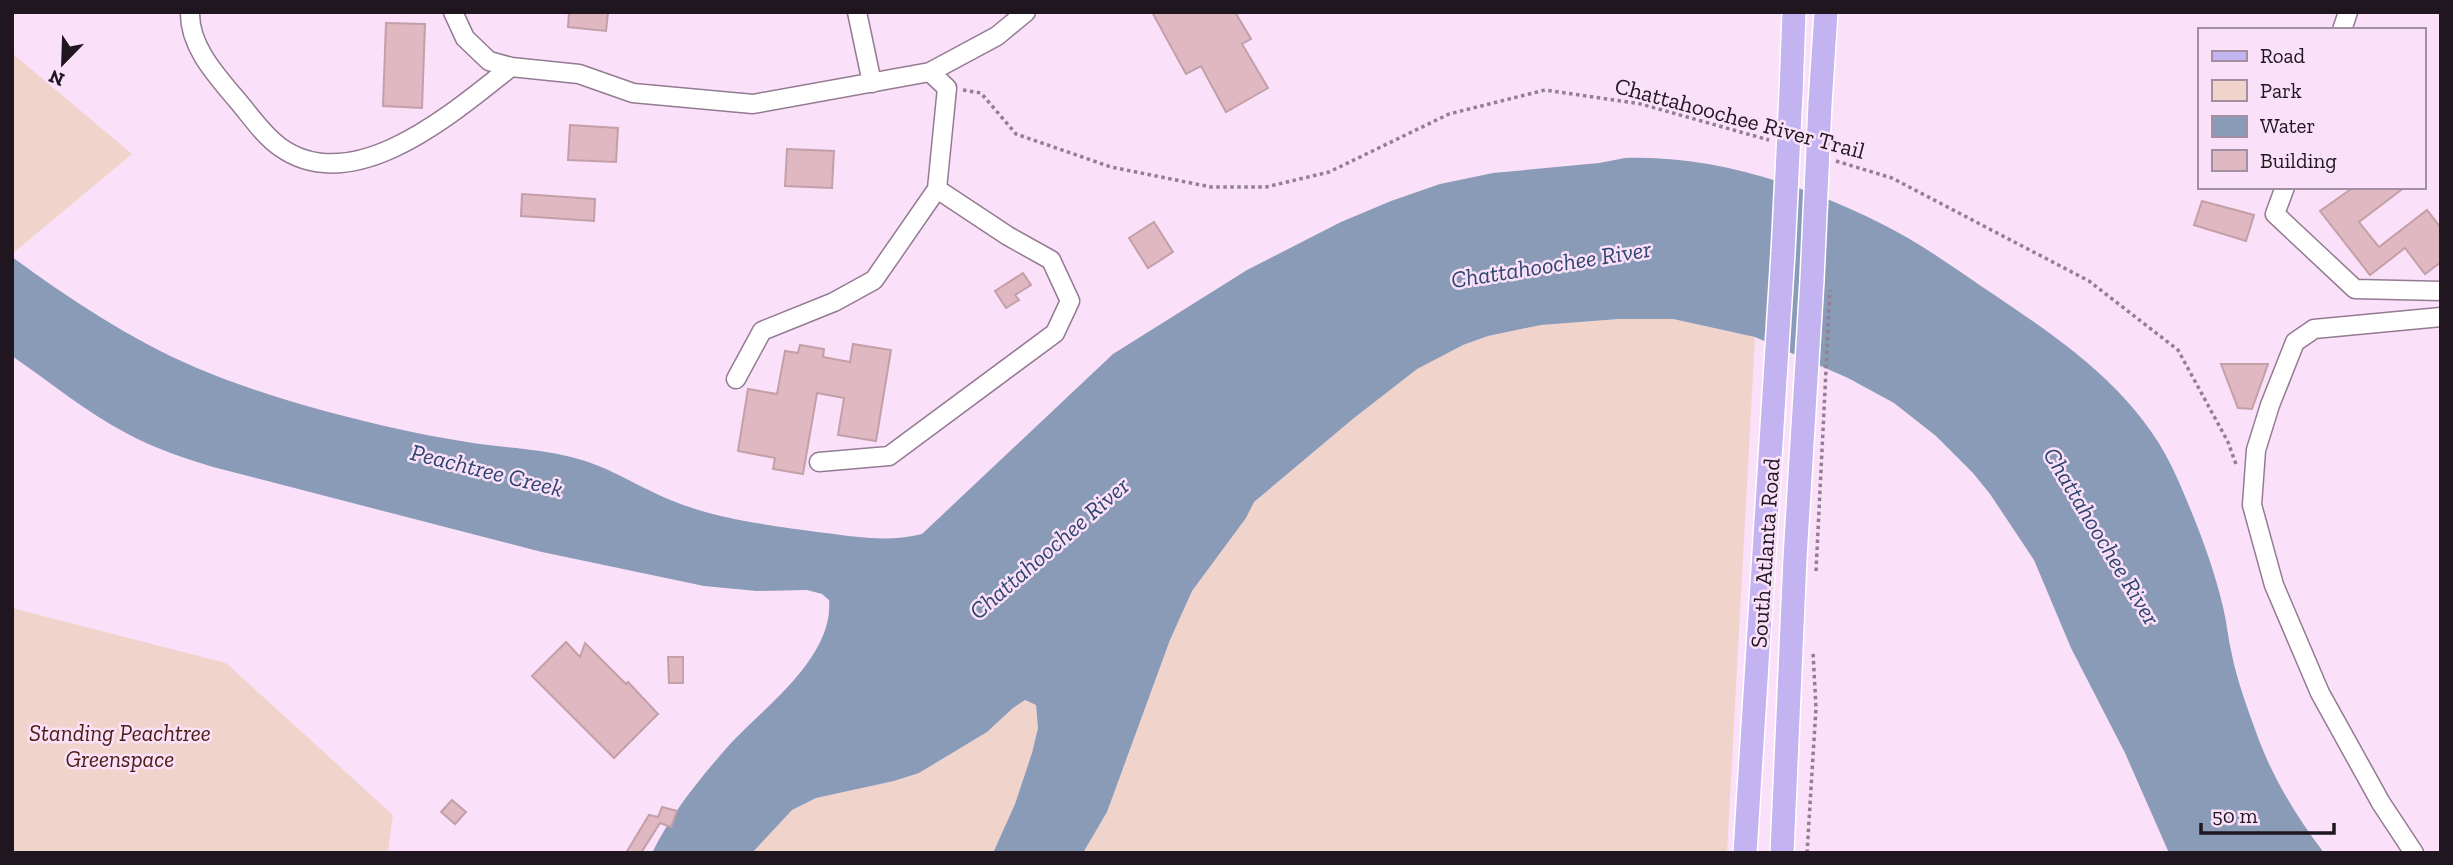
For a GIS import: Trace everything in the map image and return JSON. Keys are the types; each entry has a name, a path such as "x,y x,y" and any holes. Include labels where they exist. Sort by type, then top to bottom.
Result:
{"main road":[{"name":"South Atlanta Road","path":"1745,853 1766,549 1794,12"},
{"name":"South Atlanta Road","path":"1782,853 1795,558 1821,279 1820,104 1826,12"}],"street":[{"path":"190,12 199,49 216,75 258,125 280,147 305,159 332,165 353,162 401,144 455,111 511,67"},
{"path":"453,12 465,38 489,61 511,67 579,74 633,93 753,104 930,72 997,36 1026,12"},
{"path":"857,12 872,83"},
{"path":"736,379 762,331 834,302 874,280 937,188 947,88 930,72"},
{"path":"819,462 888,456 1055,333 1070,301 1051,260 1008,236 937,188"},
{"path":"2284,189 2275,214 2355,289 2441,291"},
{"path":"2414,853 2381,803 2320,693 2274,585 2252,505 2256,450 2270,405 2295,342 2315,329 2441,317"}],"path":[{"name":"Chattahoochee River Trail","path":"947,88 981,93 1016,134 1111,167 1211,187 1266,187 1329,172 1449,114 1545,89 1641,104 1773,141"},
{"path":"1836,153 1836,167"},
{"name":"Chattahoochee River Trail","path":"1826,158 1892,178 2089,281 2178,350 2228,442 2237,467"},
{"path":"1815,583 1821,279"},
{"path":"1807,853 1816,708 1812,644"}],"green space":[{"path":"12,53 132,154 12,254"},
{"path":"1618,319 1673,319 1755,337 1727,853 1083,853 1107,812 1170,640 1192,591 1246,518 1254,502 1416,369 1463,345 1488,336 1541,325"},
{"name":"Standing Peachtree Greenspace","path":"12,608 226,663 393,815 388,853 12,853"},
{"path":"1025,700 1036,705 1038,728 1015,804 993,853 752,853 792,810 816,798 919,773 987,732"}],"water":[{"path":"1625,158 1691,161 1723,167 1787,184 1848,208 1909,238 1938,257 2050,334 2101,375 2145,423 2178,480 2214,575 2237,674 2262,748 2285,795 2324,853 2169,853 2125,753 2071,648 2034,560 1973,473 1936,436 1894,403 1848,378 1755,337 1673,319 1619,319 1541,325 1488,336 1463,345 1417,369 1254,502 1246,518 1192,591 1170,640 1107,812 1083,853 993,853 1015,804 1038,728 1036,705 1025,700 987,732 919,773 816,798 792,810 752,853 652,853 678,809 709,769 795,679 809,660 821,641 828,621 829,600 822,594 807,590 757,591 704,586 542,552 213,467 147,443 111,425 12,356 12,257 79,303 148,345 197,368 268,394 408,431 571,457 608,470 686,506 723,516 779,527 857,537 909,537 922,534 1113,354 1247,270 1341,222 1440,184 1493,173"}],"building":[{"path":"569,12 608,12 606,31 568,27"},
{"path":"1152,12 1235,12 1251,39 1242,44 1268,88 1226,112 1201,66 1186,74"},
{"path":"386,23 425,24 422,108 383,106"},
{"path":"570,125 618,128 616,162 568,160"},
{"path":"787,149 834,151 832,188 785,186"},
{"path":"2351,189 2402,189 2359,222 2379,247 2427,210 2441,228 2441,262 2425,274 2405,248 2370,275 2320,211"},
{"path":"522,194 595,199 594,221 521,216"},
{"path":"2202,201 2254,215 2246,241 2194,225"},
{"path":"1154,222 1173,252 1148,268 1129,238"},
{"path":"1023,273 1031,285 1015,295 1019,300 1006,308 995,291"},
{"path":"853,344 891,350 876,441 838,435 844,398 817,393 803,474 773,469 775,458 738,451 748,389 777,394 785,351 798,353 800,345 824,349 823,357 850,362"},
{"path":"2221,364 2268,364 2252,409 2238,408"},
{"path":"566,642 580,657 585,643 658,714 614,758 532,676"},
{"path":"668,657 683,657 683,683 669,683"},
{"path":"452,800 466,812 455,824 441,812"},
{"path":"662,807 677,811 671,827 660,823 641,853 626,853 649,815 658,817"}],"water label":[{"name":"Chattahoochee River","path":"1551,264"},
{"name":"Peachtree Creek","path":"487,470"},
{"name":"Chattahoochee River","path":"2102,536"},
{"name":"Chattahoochee River","path":"1049,548"}]}
